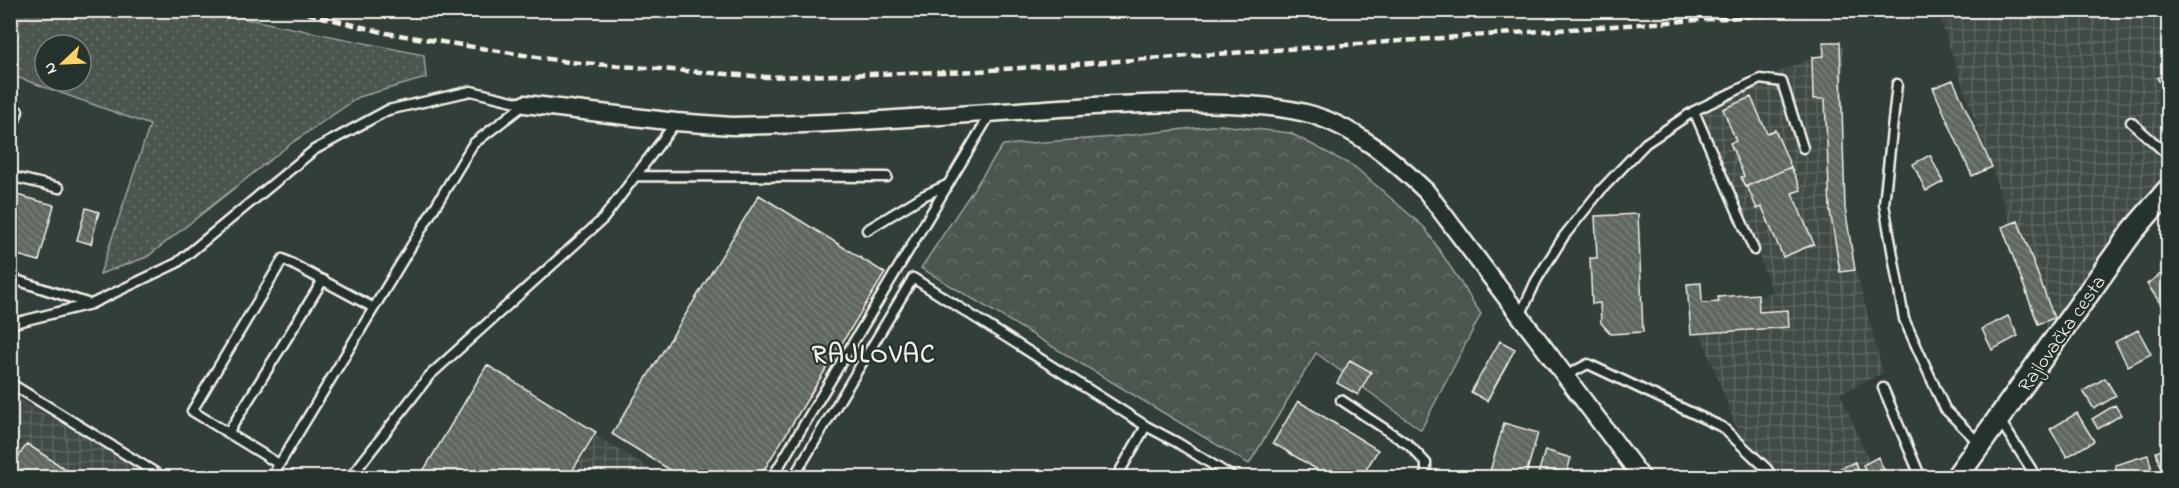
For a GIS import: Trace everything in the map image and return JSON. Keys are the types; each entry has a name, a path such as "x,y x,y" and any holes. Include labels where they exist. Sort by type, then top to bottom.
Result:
{"street":[{"path":"525,104 676,122 732,126 1172,102 1249,105 1289,110 1329,121 1389,156 1426,191 1642,477"},
{"name":"Rajlovačka cesta","path":"1956,477 2132,232 2169,190"}],"lane":[{"path":"1519,317 1536,281 1564,236 1600,190 1646,143 1694,111 1760,79 1782,82 1803,147"},
{"path":"1897,84 1884,204 1904,319 1945,409 1981,444"},
{"path":"10,324 91,304 177,263 314,150 388,110 471,91 525,104"},
{"path":"271,477 474,144 525,104"},
{"path":"10,135 18,111"},
{"path":"1694,111 1754,249"},
{"path":"772,477 991,112"},
{"path":"350,477 429,376 603,219 676,122"},
{"path":"2131,122 2169,155"},
{"path":"10,176 59,188"},
{"path":"635,176 887,177"},
{"path":"867,230 923,196 948,185"},
{"path":"279,464 192,411 283,259 374,308"},
{"path":"10,278 91,304"},
{"path":"794,477 913,278 1146,426 1234,477"},
{"path":"228,433 323,280"},
{"path":"1565,376 1588,364 1722,427 1767,469 1772,477"},
{"path":"10,383 164,477"},
{"path":"1882,388 1921,477"},
{"path":"1341,400 1409,445 1426,464 1426,477"},
{"path":"1999,419 2037,477"},
{"path":"1116,477 1146,426"}],"shaded area":[{"path":"380,11 423,11 420,21"},
{"path":"1937,11 2168,11 2168,196 2054,348"},
{"path":"1843,46 1844,224 1883,373 1840,393 1876,477 1755,477 1696,321 1773,292 1698,104"},
{"path":"11,395 157,477 11,477"},
{"path":"596,436 664,477 571,477"}],"green space":[{"path":"203,10 424,55 426,78 359,97 289,145 147,257 100,274 150,125 61,93 93,93 93,33 33,33 33,83 11,75 11,11"},
{"path":"1221,125 1290,133 1355,167 1425,228 1481,314 1421,430 1316,353 1249,464 921,268 1003,145 1114,137"}],"building":[{"path":"1823,42 1840,42 1845,208 1855,270 1840,272 1830,210 1825,99 1813,99 1812,57 1824,56"},
{"path":"2168,71 2168,95 2157,78"},
{"path":"1953,80 1992,167 1972,176 1933,88"},
{"path":"1751,97 1767,133 1775,130 1791,167 1745,187 1741,177 1744,176 1730,143 1736,141 1723,109"},
{"path":"1930,155 1943,182 1926,191 1913,164"},
{"path":"1791,167 1801,190 1792,193 1814,244 1783,257 1762,207 1757,209 1747,186"},
{"path":"13,194 54,205 39,261 10,253 10,203"},
{"path":"759,195 885,273 759,478 683,478 612,434"},
{"path":"86,208 99,212 91,244 77,240"},
{"path":"1638,214 1643,332 1611,334 1601,323 1600,303 1592,304 1590,258 1597,258 1595,216"},
{"path":"2018,221 2054,318 2038,324 2002,227"},
{"path":"2168,269 2168,301 2162,306 2147,284"},
{"path":"1701,283 1702,303 1719,302 1718,297 1758,294 1759,312 1788,310 1789,327 1691,334 1687,284"},
{"path":"2008,316 2018,336 1992,350 1982,329"},
{"path":"2138,330 2151,354 2128,366 2115,342"},
{"path":"1500,341 1515,349 1487,401 1471,392"},
{"path":"1350,360 1371,372 1358,395 1337,383"},
{"path":"487,365 596,432 568,478 419,478"},
{"path":"2105,378 2116,396 2094,409 2083,391"},
{"path":"1298,401 1378,450 1361,478 1331,478 1273,443"},
{"path":"2115,405 2121,415 2098,429 2092,419"},
{"path":"2077,413 2094,441 2067,457 2050,429"},
{"path":"1504,423 1538,433 1525,478 1488,478"},
{"path":"27,444 79,478 10,478 10,469"},
{"path":"2168,448 2168,471 2162,473 2156,452"},
{"path":"1545,450 1571,458 1565,478 1537,478"},
{"path":"2148,455 2153,474 2142,478 2118,478 2115,465"},
{"path":"1878,457 1888,478 1869,478 1863,465"},
{"path":"1855,462 1861,478 1818,478"}],"railway":[{"path":"294,10 386,33 568,62 766,77 977,71 1839,10"}],"district":[{"name":"RAJLOVAC","path":"874,353"}]}
